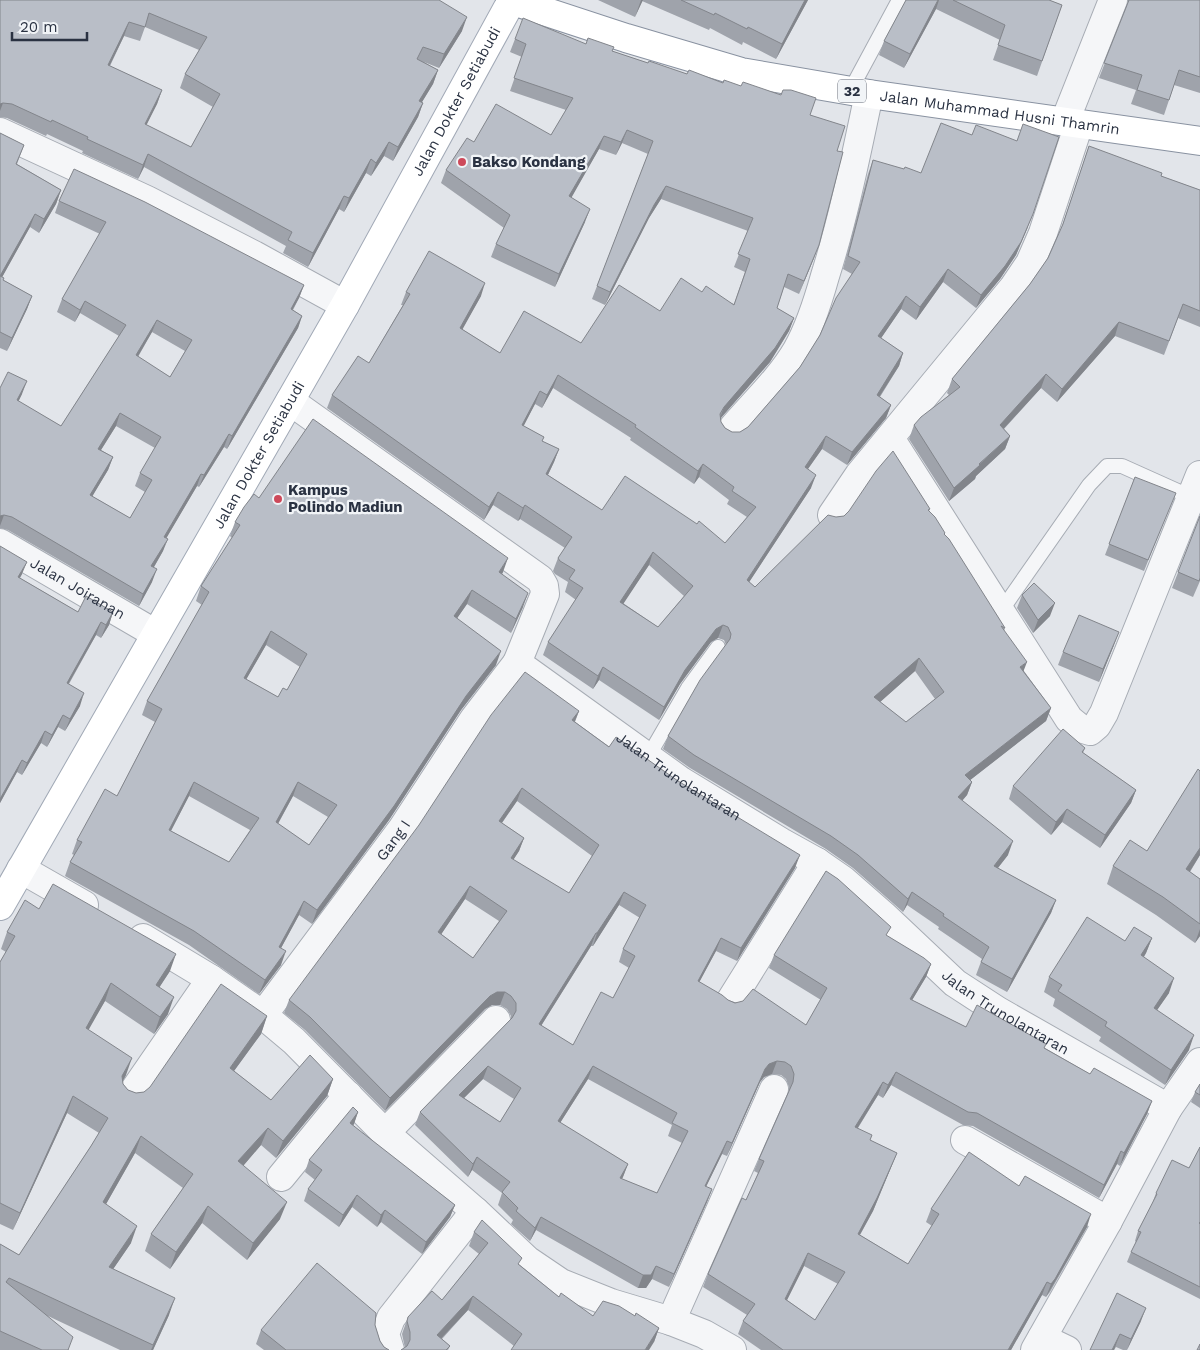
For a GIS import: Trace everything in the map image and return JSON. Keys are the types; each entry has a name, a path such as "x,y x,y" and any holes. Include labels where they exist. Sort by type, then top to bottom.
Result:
{"main road":[{"name":"Jalan Muhammad Husni Thamrin","path":"512,0 626,38 742,72 859,92 1200,141"},
{"name":"Jalan Dokter Setiabudi","path":"0,906 345,305 512,0"}],"street":[{"path":"832,515 859,474 1013,288 1030,263 1043,233 1072,123 1113,0"},
{"path":"731,430 776,379 797,350 814,314 833,251 856,158 859,92"},
{"path":"0,132 147,200 254,255 345,305"},
{"path":"290,401 540,579 544,586 545,594 518,663"},
{"path":"890,438 1069,719 1080,728 1090,731 1097,725 1104,714 1193,506"},
{"name":"Jalan Joiranan","path":"0,543 156,634"},
{"name":"Jalan Trunolantaran","path":"518,663 690,786 817,862 843,880 955,983 998,1011 1168,1108"},
{"name":"Gang I","path":"263,1015 402,829 474,719 518,663"},
{"path":"731,1000 817,862"},
{"path":"21,869 180,959 263,1015 294,1041 385,1134 475,1211 527,1260 561,1283 611,1303 671,1321 704,1334 732,1350"},
{"path":"131,1095 211,980"},
{"path":"385,1134 470,1049 496,1020"},
{"path":"1067,1350 1038,1344 1168,1108 1200,1062"},
{"path":"671,1321 774,1089"},
{"path":"281,1177 348,1095"},
{"path":"966,1140 1108,1220"},
{"path":"390,1350 385,1334 391,1318 475,1211"}],"lane":[{"path":"859,92 899,0"},
{"path":"1001,611 1089,485 1107,466 1122,466 1193,506"},
{"path":"648,757 688,688 718,647"}],"building":[{"path":"0,0 439,0 467,17 444,54 423,47 417,59 438,70 419,101 423,103 398,147 389,142 376,163 371,159 349,198 344,196 313,253 288,240 292,232 148,154 143,165 87,139 88,137 52,120 51,122 12,104 0,104","holes":["149,13 207,37 185,74 220,94 191,147 145,124 162,90 108,65 129,22 145,27"]},
{"path":"681,0 805,0 782,44 748,27 747,29 715,13 714,15"},
{"path":"906,0 938,0 910,54 884,41"},
{"path":"953,0 1049,0 1062,5 1042,61 998,45 1005,25"},
{"path":"1129,0 1200,0 1200,77 1179,70 1169,100 1137,90 1142,75 1104,63"},
{"path":"523,18 586,44 588,38 614,47 612,51 687,74 689,70 723,83 724,80 741,86 743,82 781,95 783,90 791,90 816,98 810,115 845,126 837,151 843,152 819,245 804,281 788,274 777,308 794,318 775,348 720,414 721,422 725,428 732,432 740,432 748,427 800,367 820,335 836,298 860,262 848,256 873,160 904,169 905,167 921,173 941,123 972,135 976,125 1017,141 1023,124 1059,137 1033,214 1021,242 1005,266 981,295 948,269 920,307 906,296 878,336 903,353 877,395 891,405 852,452 826,436 805,467 816,475 747,580 755,587 828,515 844,516 876,471 893,451 930,509 928,510 935,517 1005,628 1001,626 1027,662 1020,667 1051,708 965,775 972,782 958,797 1013,841 994,866 1056,900 1012,979 981,962 989,947 943,916 944,914 912,892 908,899 858,855 831,836 694,755 668,736 700,680 730,639 731,634 728,627 723,625 716,629 685,670 664,707 603,667 598,676 548,642 583,588 569,579 575,570 558,558 572,537 525,505 523,508 498,492 489,507 332,395 358,356 369,363 410,294 406,292 429,251 485,283 460,328 500,353 524,311 581,343 619,285 660,311 681,278 702,292 706,286 734,305 750,259 738,254 753,218 666,186 654,205 610,292 597,286 653,141 627,130 621,142 604,136 569,196 590,209 559,274 496,244 510,215 446,170 467,138 474,142 496,104 551,135 573,98 514,78 526,44 515,39","holes":["558,375 636,425 635,427 698,471 703,464 734,487 732,491 756,507 725,543 699,521 697,524 625,476 602,510 546,474 559,449 542,441 544,437 522,425 540,391 547,395","653,552 693,586 658,627 620,602","919,658 944,692 906,722 874,697"]},
{"path":"0,133 24,145 16,164 61,190 44,219 35,214 0,276"},
{"path":"1089,146 1162,173 1161,176 1200,190 1200,311 1183,304 1169,341 1119,322 1062,389 1046,374 1000,425 1010,436 954,488 914,425 921,417 960,387 952,379 1030,284 1048,258 1063,224"},
{"path":"74,169 145,202 304,285 291,309 302,316 232,436 229,434 204,475 201,474 164,537 168,539 151,566 157,569 143,594 12,517 0,516 0,388 8,372 27,381 17,400 61,426 126,325 85,301 80,310 62,299 106,222 59,201","holes":["157,320 192,340 170,377 136,355","120,413 161,437 140,473 152,480 130,518 90,495 113,457 98,449"]},
{"path":"0,276 4,278 3,280 32,296 12,338 0,332"},
{"path":"313,419 508,558 499,572 528,593 516,619 472,590 454,616 501,651 466,696 394,806 317,910 304,901 279,947 286,951 265,980 194,931 70,862 82,842 77,840 105,789 117,796 162,709 147,701 209,592 201,586 240,525 235,522 244,507 254,494 259,498","holes":["271,631 307,654 287,690 283,688 278,697 244,678","194,782 259,818 229,862 169,830","298,782 337,805 309,845 276,822"]},
{"path":"1135,477 1176,493 1148,560 1109,544"},
{"path":"1200,516 1200,578 1199,581 1178,572"},
{"path":"0,546 27,562 18,577 78,612 86,596 113,612 106,625 101,622 67,683 84,693 70,719 63,715 52,735 45,731 27,763 22,760 0,799"},
{"path":"1034,583 1055,603 1038,620 1022,595"},
{"path":"1079,615 1119,632 1103,669 1063,652"},
{"path":"525,672 579,711 572,720 609,747 616,737 678,781 800,855 741,948 721,938 698,981 728,1000 735,1003 743,1001 753,989 806,1025 827,988 774,955 826,871 838,879 891,927 886,935 931,964 910,999 966,1027 977,1005 1046,1044 1044,1048 1090,1074 1094,1068 1152,1101 1124,1153 1121,1151 1104,1185 977,1113 968,1112 896,1072 888,1085 883,1082 855,1127 872,1135 870,1140 897,1153 877,1198 858,1234 908,1264 939,1214 931,1209 969,1152 1019,1186 1025,1176 1091,1214 1055,1279 1051,1284 1047,1282 1008,1350 783,1350 743,1321 755,1304 708,1274 742,1198 746,1200 764,1161 759,1159 793,1082 794,1074 791,1066 785,1062 777,1061 769,1064 765,1069 732,1143 727,1141 705,1186 712,1189 674,1274 656,1266 651,1275 643,1275 541,1217 535,1228 516,1211 518,1208 502,1192 510,1182 477,1157 473,1164 420,1112 512,1018 516,1011 516,1003 511,996 505,992 497,992 490,996 390,1098 310,1017 289,1000 419,825 491,715","holes":["522,788 599,845 569,893 511,858 524,838 499,821","470,886 507,911 473,958 438,932","624,892 646,905 623,949 635,956 613,998 601,992 573,1045 539,1024","488,1066 521,1088 500,1122 459,1095","593,1066 677,1113 672,1123 688,1131 657,1193 620,1178 628,1164 558,1121","808,1253 845,1272 815,1320 785,1299"]},
{"path":"1063,729 1085,748 1082,752 1136,790 1105,835 1067,809 1056,822 1013,786"},
{"path":"1198,769 1200,771 1200,848 1186,869 1200,879 1200,924 1163,897 1113,866 1130,840 1147,851"},
{"path":"53,884 176,954 156,985 174,997 160,1017 111,983 86,1028 132,1058 122,1076 123,1084 128,1090 136,1093 144,1092 150,1087 221,984 267,1016 230,1068 271,1100 310,1055 333,1079 283,1141 268,1128 238,1161 287,1202 253,1243 208,1206 176,1252 151,1234 193,1174 141,1136 103,1202 137,1226 109,1267 175,1298 153,1345 9,1278 6,1282 73,1337 68,1350 42,1350 0,1331 0,1244 19,1255 108,1118 73,1096 20,1213 0,1203 0,962 15,936 7,932 25,900 39,909"},
{"path":"1087,917 1125,941 1134,927 1152,938 1141,955 1174,978 1154,1008 1194,1035 1171,1070 1105,1026 1107,1022 1058,991 1062,985 1049,977"},
{"path":"1200,1084 1200,1095 1195,1092"},
{"path":"353,1107 358,1112 350,1123 455,1205 426,1242 385,1210 381,1215 357,1195 343,1215 308,1189 322,1170 309,1160"},
{"path":"1200,1147 1200,1287 1131,1252 1141,1232 1138,1231 1172,1160 1189,1168"},
{"path":"482,1220 522,1258 518,1264 559,1297 561,1293 593,1316 603,1301 619,1306 635,1316 636,1313 659,1328 645,1350 511,1350 522,1334 473,1296 437,1335 450,1346 446,1350 401,1350 407,1346 410,1340 408,1317 432,1291 442,1300 488,1243 474,1232"},
{"path":"317,1263 376,1313 375,1325 380,1341 389,1350 286,1350 261,1330"},
{"path":"1117,1293 1146,1308 1131,1339 1120,1334 1112,1350 1090,1350"}],"place":[{"name":"Bakso Kondang","path":"462,162"},
{"name":"Kampus Polindo Madiun","path":"278,499"}]}
